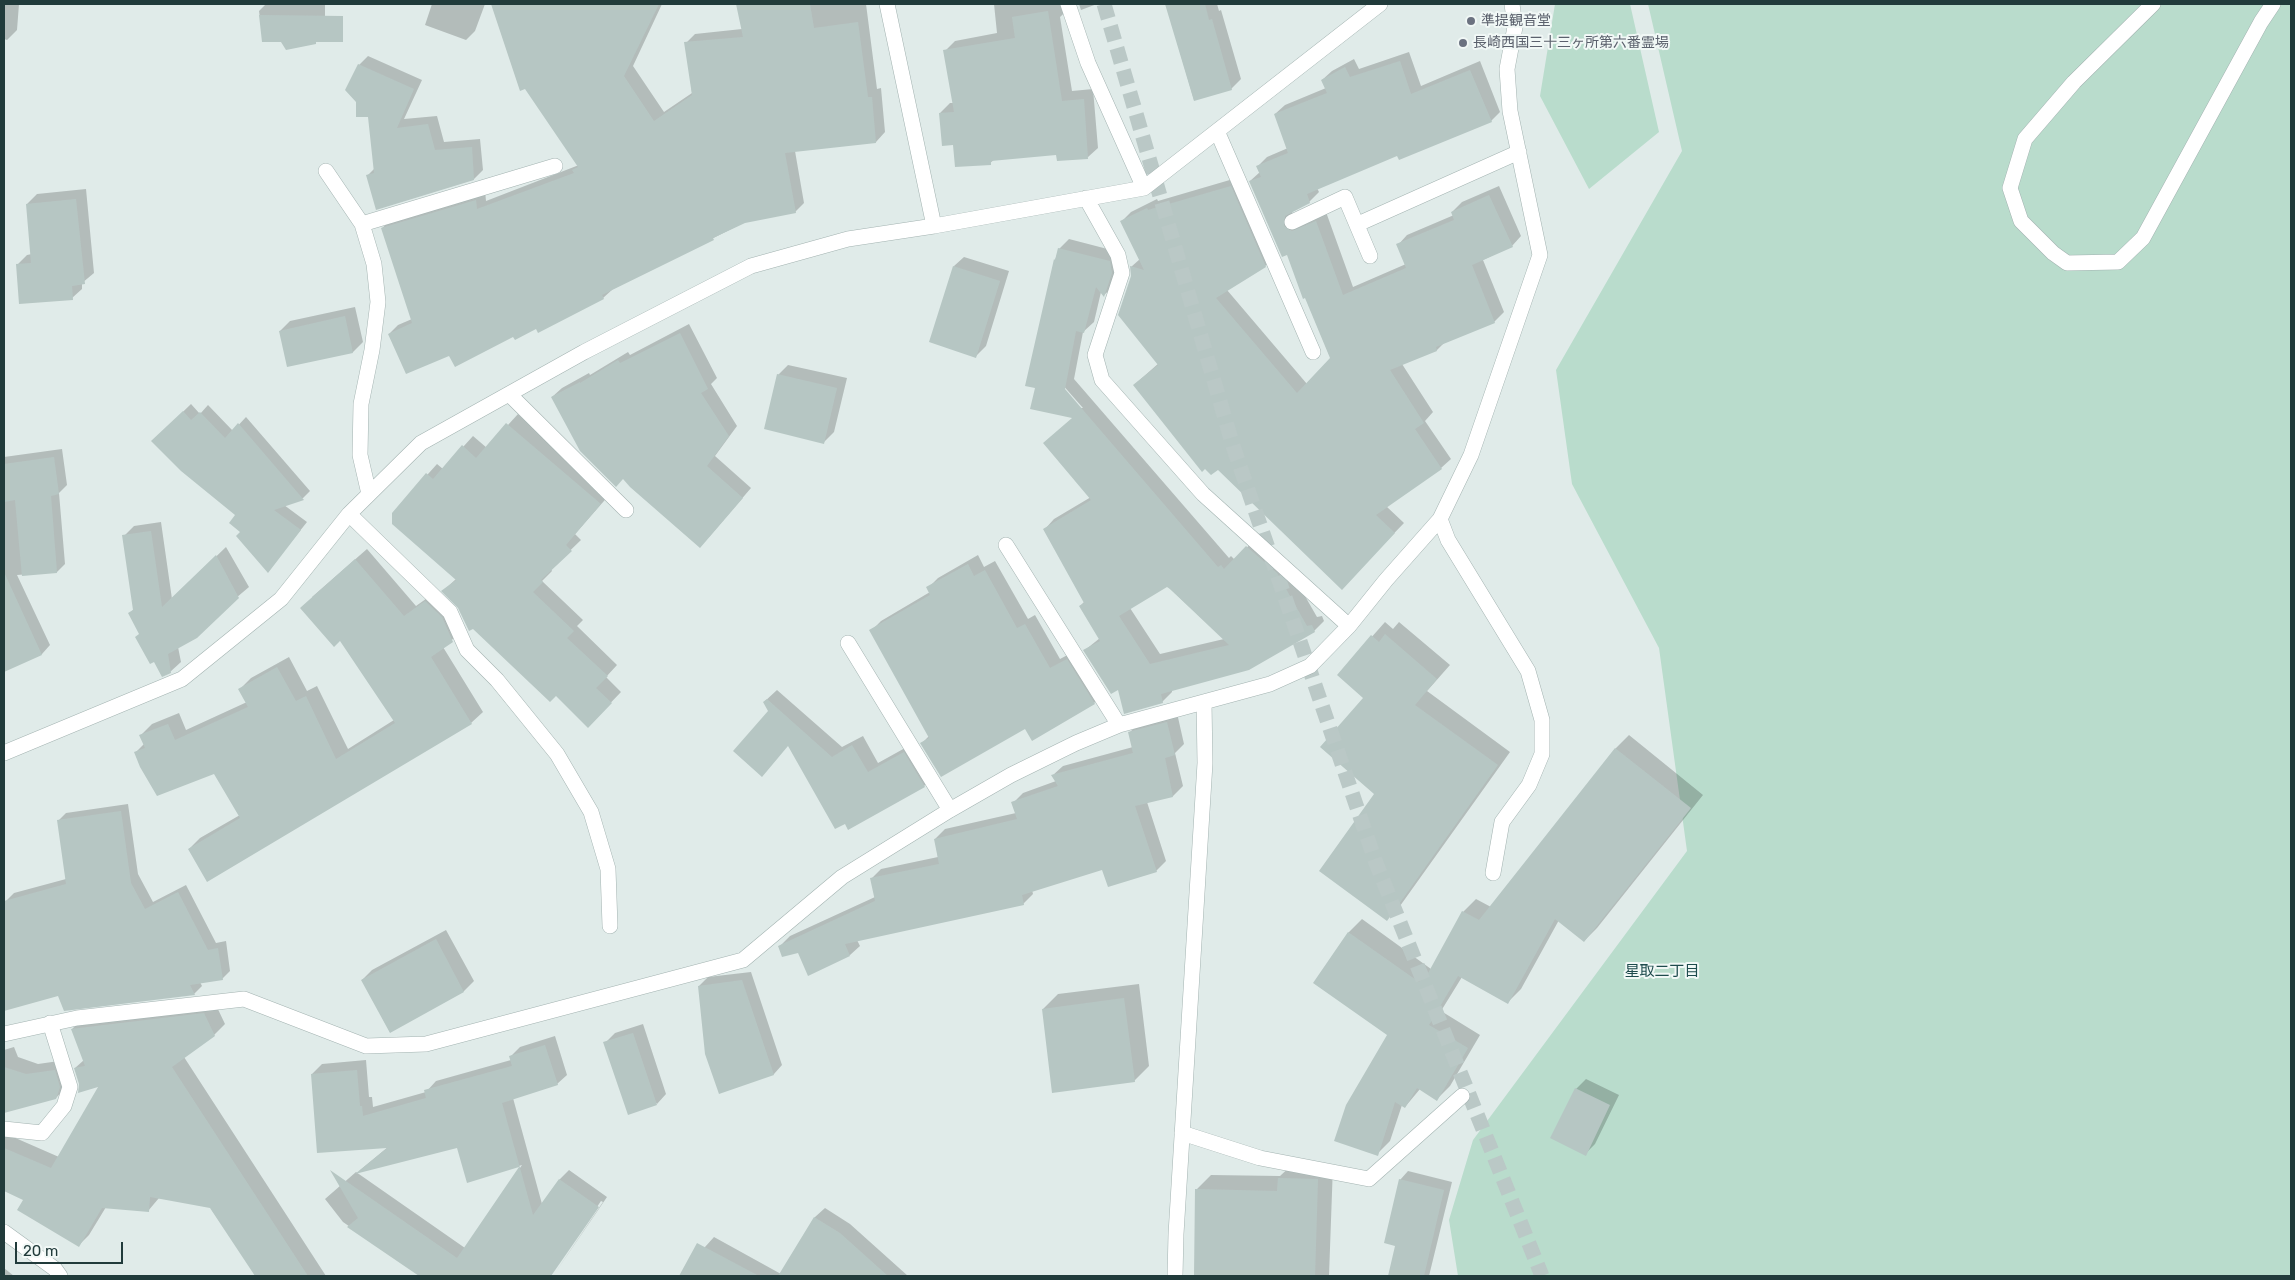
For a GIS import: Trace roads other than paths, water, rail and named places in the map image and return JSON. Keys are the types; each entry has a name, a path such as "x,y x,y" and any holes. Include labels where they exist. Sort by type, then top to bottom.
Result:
{"street":[{"path":"887,4 934,226"},
{"path":"1068,4 1088,63 1144,188"},
{"path":"4,753 182,679 281,599 350,514 421,443 584,352 751,266 848,239 934,226 1144,188 1380,4"},
{"path":"4,1034 77,1018 244,999 366,1046 426,1044 743,960 842,877 950,810 1068,747 1119,725 1270,684 1310,666 1349,626 1386,580 1440,519 1472,455 1540,255 1510,111 1507,69 1515,27 1512,4"},
{"path":"2153,4 2074,82 2025,139 2010,188 2021,222 2053,253 2068,263 2118,262 2143,238 2261,22 2273,4"},
{"path":"1216,131 1313,352"},
{"path":"1358,224 1519,152"},
{"path":"362,224 555,166"},
{"path":"326,171 362,224 374,264 378,302 372,350 361,404 360,454 369,494"},
{"path":"1292,222 1345,196 1370,256"},
{"path":"1086,198 1118,255 1122,273 1095,355 1102,380 1203,494 1349,626"},
{"path":"509,394 626,510"},
{"path":"350,514 450,612 467,650 496,680 557,754 591,812 608,869 610,926"},
{"path":"1440,519 1448,540 1528,671 1542,720 1542,754 1529,785 1502,822 1493,873"},
{"path":"1006,546 1119,725"},
{"path":"848,643 950,810"},
{"path":"1175,1276 1205,763 1204,702"},
{"path":"4,1129 42,1133 64,1106 70,1087 50,1023"},
{"path":"1182,1133 1260,1158 1369,1179 1462,1096"},
{"path":"4,1232 55,1269 60,1276"}],"tunnel":[{"path":"1104,4 1233,446 1376,863 1542,1276"}],"place":[{"name":"準提観音堂","path":"1471,21"},
{"name":"長崎西国三十三ヶ所第六番霊場","path":"1463,43"}],"district":[{"name":"星取二丁目","path":"1662,972"}]}
